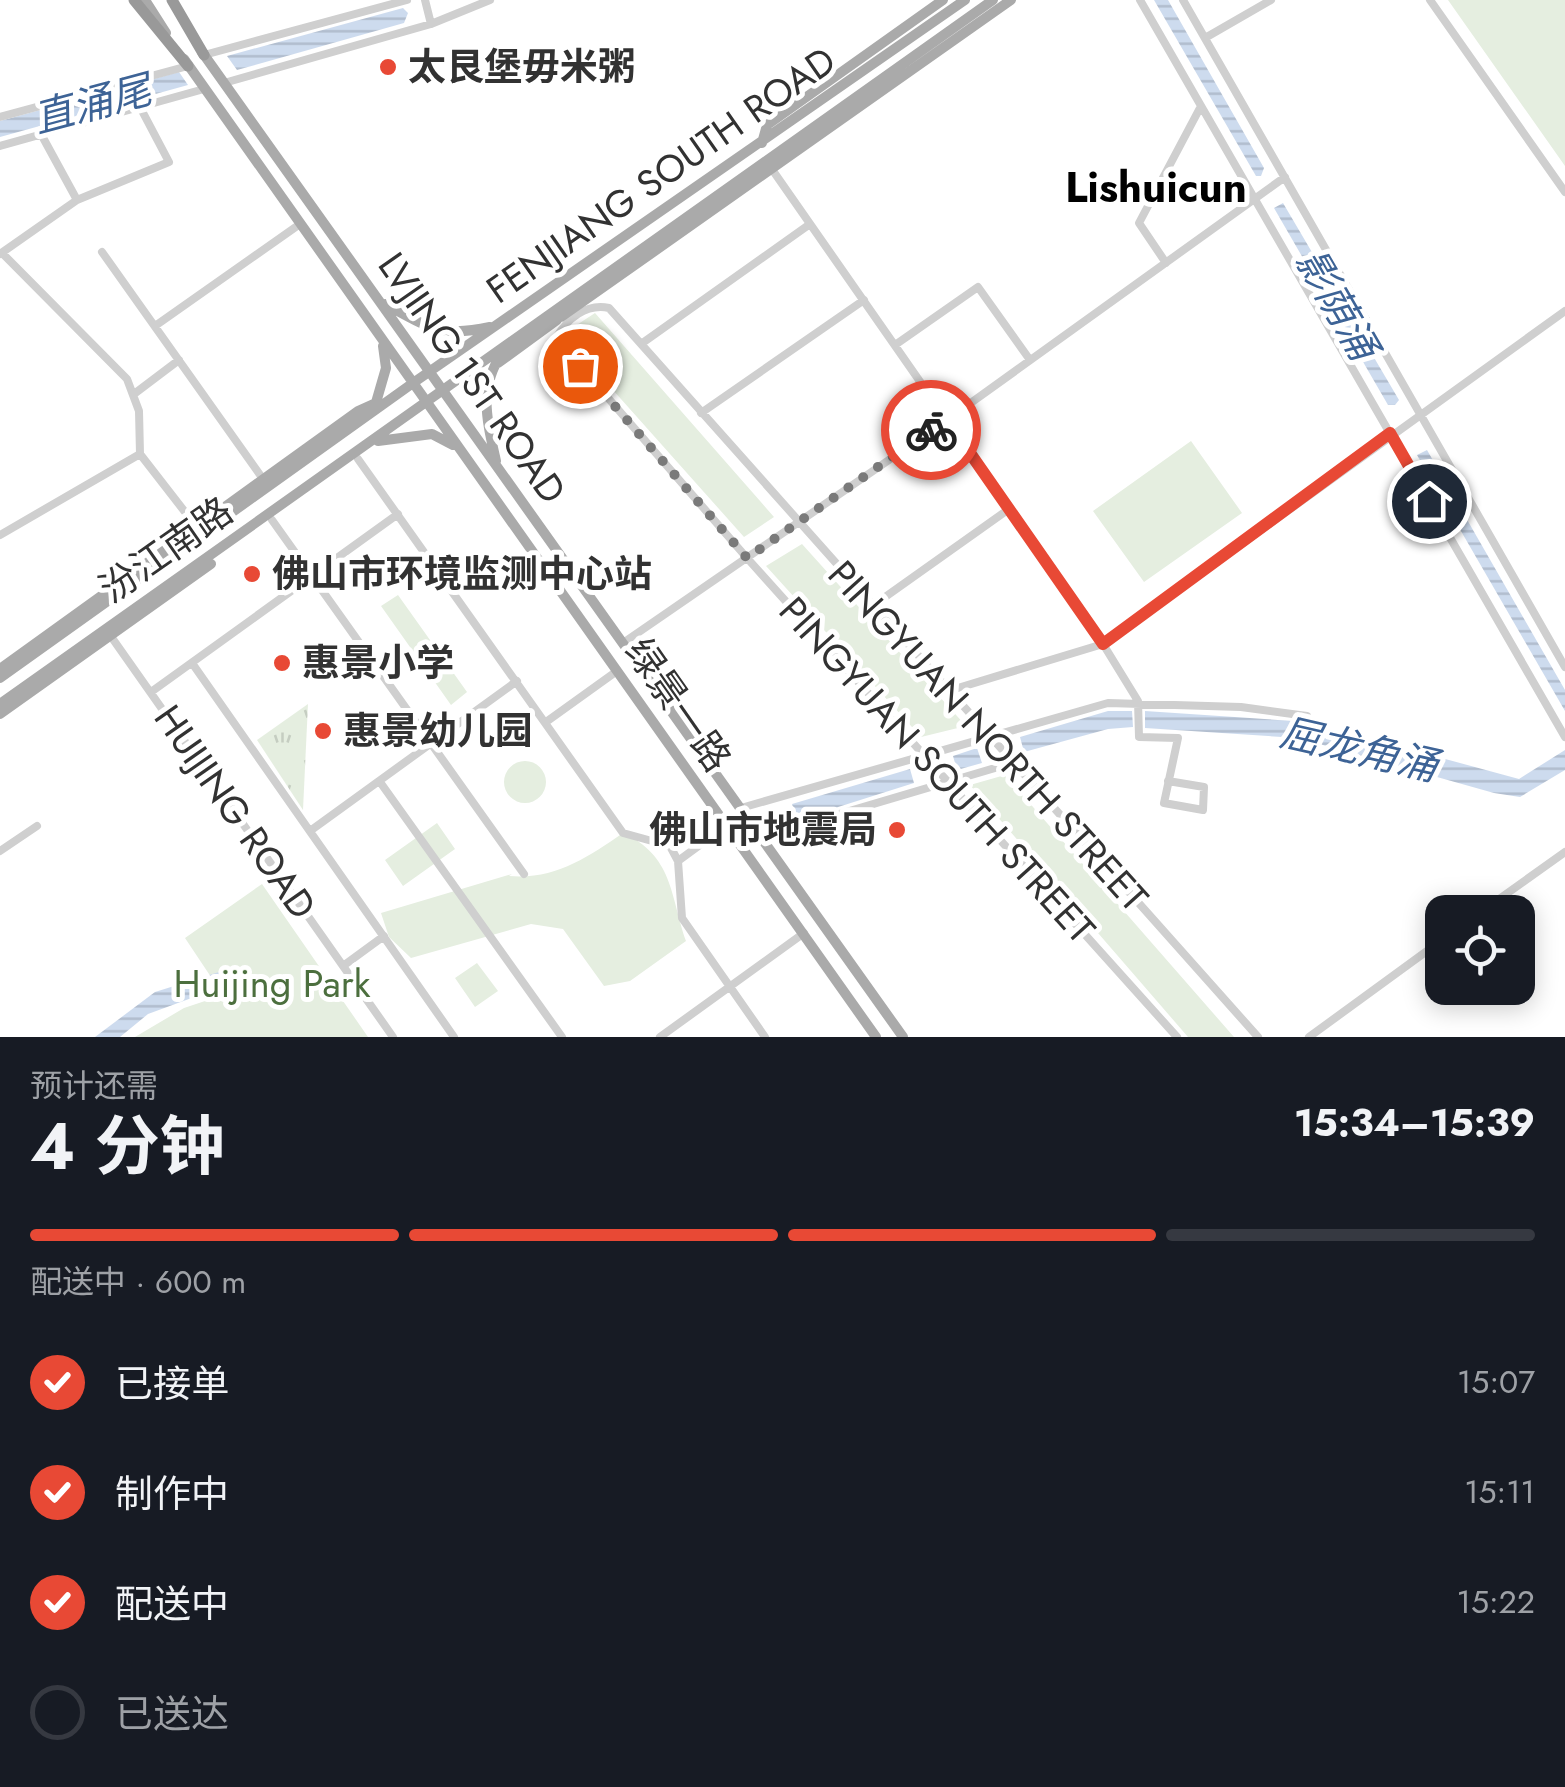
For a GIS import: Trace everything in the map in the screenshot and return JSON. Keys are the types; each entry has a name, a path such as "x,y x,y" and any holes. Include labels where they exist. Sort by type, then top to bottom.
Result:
{"highway":[{"path":"134,0 188,66"},
{"path":"168,0 204,55"}],"main road":[{"path":"145,0 188,66"},
{"name":"FENJIANG SOUTH ROAD","path":"1,671 375,407 762,144 965,0"},
{"path":"960,30 993,0"},
{"path":"494,366 544,325 769,164 960,30 1010,0"},
{"path":"762,144 767,125 940,1 947,12"},
{"name":"LVJING 1ST ROAD","path":"204,55 902,1037"},
{"name":"绿景一路","path":"188,66 876,1037"},
{"path":"789,109 796,120"},
{"path":"498,466 485,414 486,378 508,345 596,293 769,164"},
{"path":"383,303 435,331 456,335 496,326"},
{"path":"199,531 263,479 375,407 386,368 382,340"},
{"name":"汾江南路","path":"0,704 226,548 508,345"},
{"path":"368,444 432,434 458,447"},
{"path":"0,714 226,548 384,440"}],"street":[{"path":"204,55 407,0"},
{"path":"425,0 431,24"},
{"path":"224,83 431,24 490,0"},
{"path":"1140,0 1258,197 1565,737"},
{"path":"1183,0 1282,179 1565,667"},
{"path":"1205,38 1271,0"},
{"path":"1430,0 1565,192"},
{"path":"0,117 188,66"},
{"path":"0,146 204,89"},
{"path":"1166,263 1138,223 1201,106"},
{"path":"140,107 169,162 77,200 2,254 118,370 134,394 140,454 199,531"},
{"path":"41,134 77,200"},
{"path":"769,164 1103,644 1138,701 1139,737 1178,738 1168,781 1164,803 1203,810 1204,787 1168,781"},
{"path":"623,644 947,420 1282,179"},
{"path":"155,326 300,224"},
{"path":"641,344 810,224"},
{"path":"102,252 263,479"},
{"path":"895,345 978,287 1030,360"},
{"name":"PINGYUAN NORTH STREET","path":"596,293 796,523 1258,1037"},
{"path":"701,413 864,300"},
{"path":"556,338 566,323 586,309 608,308"},
{"path":"948,692 1103,644 1420,411 1565,311"},
{"name":"PINGYUAN SOUTH STREET","path":"544,325 747,558 1177,1037"},
{"path":"134,394 179,360"},
{"path":"0,535 140,454"},
{"path":"358,458 623,833 670,846 678,861 682,918 765,1037"},
{"path":"871,606 1009,509"},
{"path":"151,692 398,514"},
{"path":"272,520 524,874"},
{"name":"HUIJING ROAD","path":"110,635 393,1037"},
{"path":"192,663 454,1037"},
{"path":"546,722 617,671"},
{"path":"310,831 517,681"},
{"path":"741,808 1108,703 1138,701 1307,716"},
{"path":"762,837 1012,763"},
{"path":"380,782 562,1037"},
{"path":"670,846 717,811"},
{"path":"678,861 727,825"},
{"path":"0,851 37,826"},
{"path":"1505,895 1565,852"},
{"path":"660,1037 804,934"},
{"path":"343,966 384,936"},
{"path":"1309,1037 1425,952"}],"green space":[{"path":"1448,0 1565,0 1565,166"},
{"path":"595,313 774,517 744,537 563,334"},
{"path":"1191,441 1242,513 1144,582 1093,511"},
{"path":"802,544 966,726 921,737 766,566"},
{"path":"398,595 467,692 451,705 381,606"},
{"path":"308,704 303,810 257,740"},
{"path":"525,761 540,767 546,782 540,797 525,803 510,797 504,782 510,767"},
{"path":"1005,775 1234,1037 1188,1037 970,785"},
{"path":"437,823 455,849 403,886 385,860"},
{"path":"623,833 639,842 661,865 686,941 630,981 604,986 563,929 531,924 411,958 389,937 381,913 512,874 509,876 555,871 583,859"},
{"name":"Huijing Park","path":"262,884 368,1037 135,1037 184,1008 223,995 185,938"},
{"path":"477,963 498,991 475,1007 455,978"}],"water":[{"path":"1154,0 1168,0 1264,168 1261,176 1256,176"},
{"path":"403,8 408,13 404,23 237,70 227,56"},
{"name":"直涌尾","path":"179,72 188,85 0,137 0,121"},
{"name":"影荫涌","path":"1283,203 1399,400 1395,405 1388,405 1274,208"},
{"path":"1427,450 1565,690 1565,711 1417,455"},
{"path":"1108,711 1132,711 1133,727 1108,729 1024,752 1020,737"},
{"name":"屈龙角涌","path":"1145,711 1293,721 1398,753 1401,747 1519,779 1565,750 1565,770 1520,797 1298,738 1145,728"},
{"path":"977,748 982,763 957,770 953,756"},
{"path":"910,769 914,783 797,820 792,804"},
{"path":"222,971 227,985 148,1014 120,1037 95,1037 155,992"}],"way so far":[{"path":"580,366 747,558 931,430"}],"place":[{"name":"太艮堡毋米粥","path":"388,67"},
{"name":"佛山市环境监测中心站","path":"252,574"},
{"name":"惠景小学","path":"282,663"},
{"name":"惠景幼儿园","path":"323,731"},
{"name":"佛山市地震局","path":"897,830"}],"district":[{"name":"Lishuicun","path":"1156,187"}],"route":[{"path":"931,430 947,420 1103,644 1390,433 1429,501"}]}
